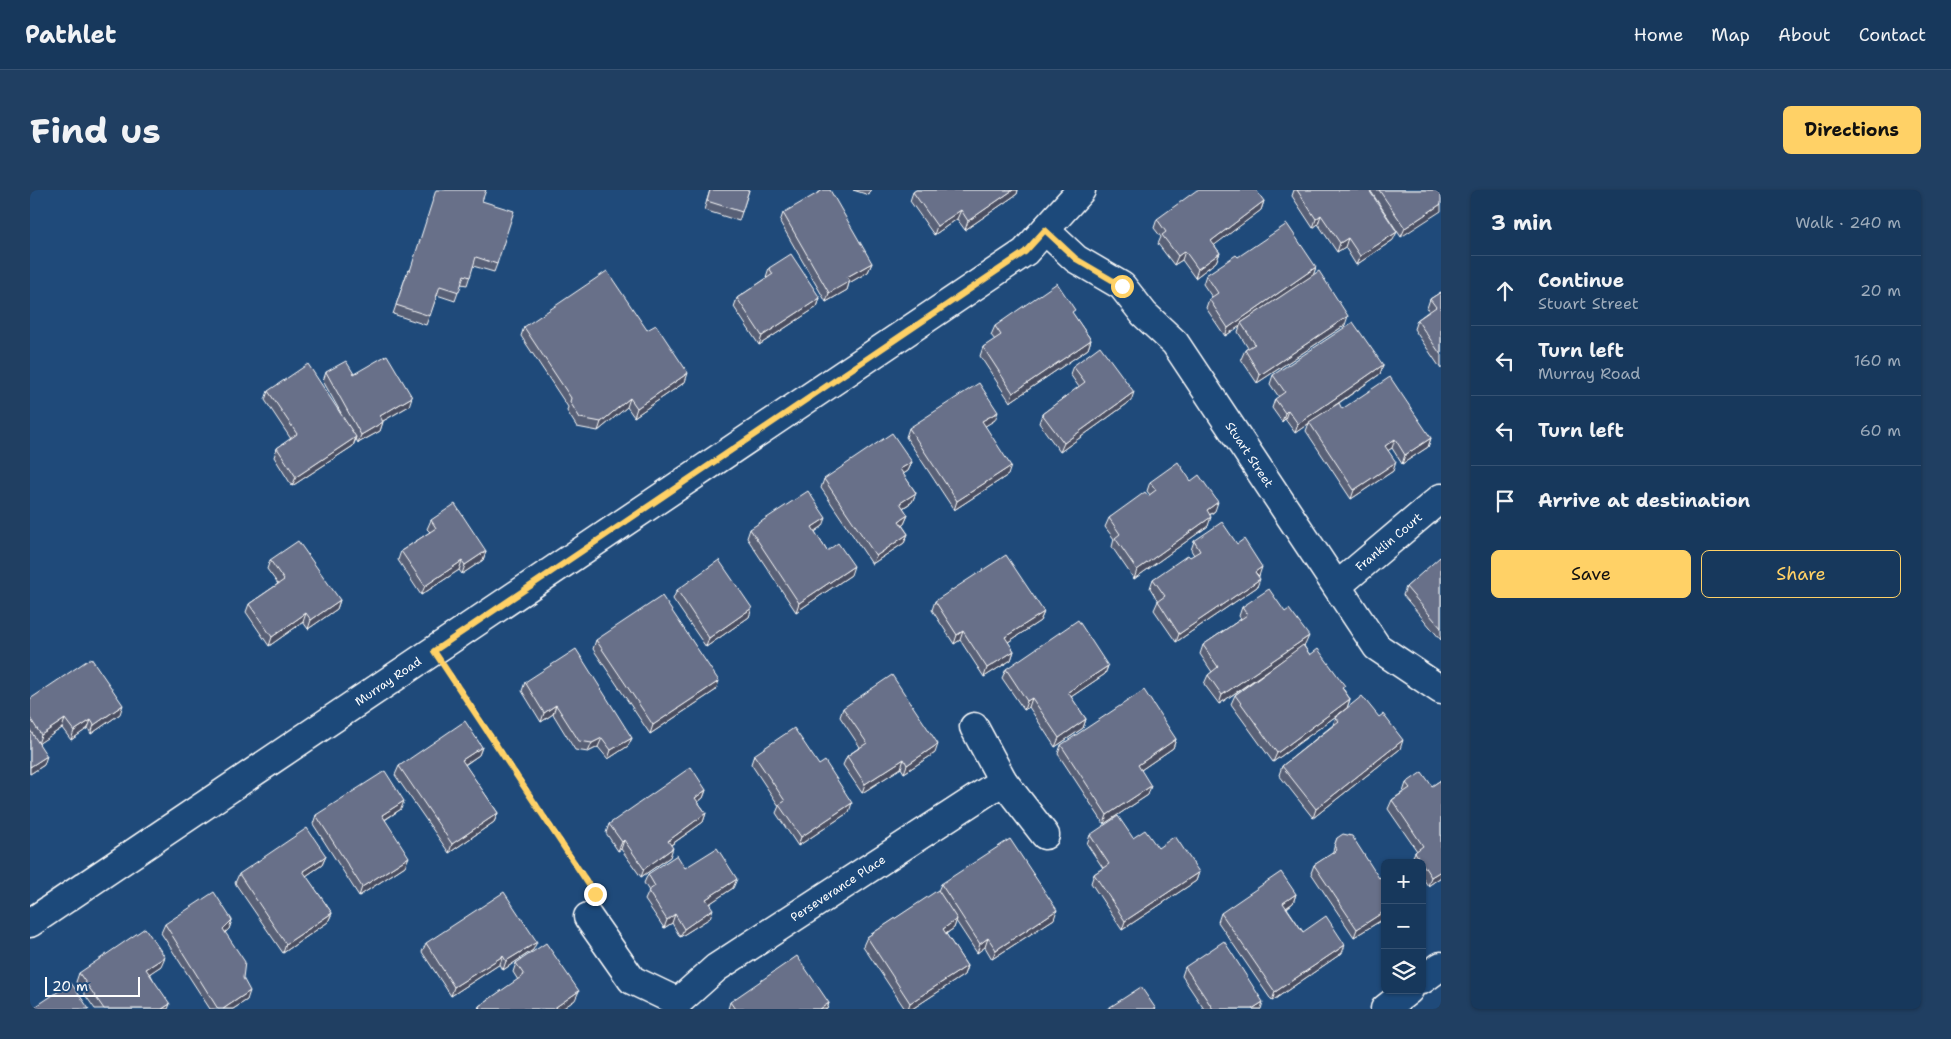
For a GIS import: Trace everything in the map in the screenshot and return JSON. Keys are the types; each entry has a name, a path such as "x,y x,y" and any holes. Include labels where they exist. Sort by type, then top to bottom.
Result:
{"street":[{"name":"Murray Road","path":"30,923 1025,252 1082,190"},
{"name":"Stuart Street","path":"1045,230 1076,259 1122,286 1144,314 1175,343 1377,647 1441,690"},
{"name":"Franklin Court","path":"1336,586 1441,498"},
{"path":"974,727 1003,781 1045,834"},
{"name":"Perseverance Place","path":"588,917 632,980 677,1006 716,968 1003,781"},
{"path":"1426,977 1441,966"},
{"path":"1385,1009 1404,994"}],"path":[{"path":"434,651 595,894 588,917"}],"building":[{"path":"436,190 486,190 482,201 514,211 497,264 476,257 470,277 464,275 459,292 440,286 430,316 396,305 408,270 410,271"},
{"path":"710,190 749,190 742,212 707,201"},
{"path":"823,190 830,190 872,263 847,277 850,281 829,293 783,213"},
{"path":"916,190 1013,190 968,221 961,210 937,226 913,192"},
{"path":"1197,190 1256,190 1264,201 1211,241 1220,253 1198,269 1185,251 1178,256 1162,235 1166,232 1157,219"},
{"path":"1297,190 1369,190 1397,232 1360,256 1348,238 1340,243 1321,215 1316,219"},
{"path":"1379,190 1437,190 1441,196 1441,204 1405,228"},
{"path":"1287,224 1316,267 1228,328 1209,299 1218,293 1206,275 1236,255 1238,257"},
{"path":"791,254 820,298 762,336 737,298 773,274 769,268"},
{"path":"607,271 647,330 656,325 688,373 637,408 630,398 601,422 580,418 570,402 571,398 524,327"},
{"path":"1319,271 1348,316 1260,375 1245,350 1255,344 1241,323"},
{"path":"1057,283 1075,310 1072,312 1091,340 1013,393 983,347 1001,335 995,326"},
{"path":"1441,292 1441,355 1417,320 1436,307 1430,299"},
{"path":"1353,322 1383,365 1298,424 1288,410 1285,413 1275,399 1285,392 1273,375"},
{"path":"1100,346 1134,392 1064,443 1042,414 1085,382 1073,366"},
{"path":"387,355 412,397 380,416 383,422 361,435 326,372 346,361 354,374"},
{"path":"308,364 356,437 296,477 277,448 297,434 268,391"},
{"path":"1390,377 1431,438 1405,455 1395,439 1385,446 1396,462 1354,490 1309,422 1339,403 1342,409"},
{"path":"979,383 998,412 982,421 1011,466 957,501 909,428"},
{"path":"892,433 912,462 900,469 916,493 900,503 908,515 899,521 908,534 876,556 824,479"},
{"path":"1178,462 1191,481 1199,475 1218,502 1207,510 1211,517 1137,570 1115,538 1120,534 1109,518 1145,492 1148,496 1156,490 1150,482"},
{"path":"808,491 826,518 812,527 827,551 838,543 854,566 799,603 750,529"},
{"path":"455,504 486,551 465,565 462,561 425,586 401,551 436,528 431,520"},
{"path":"1222,522 1237,544 1244,539 1262,567 1255,572 1260,579 1179,634 1158,601 1165,596 1153,579 1188,555 1190,557 1200,551 1194,541"},
{"path":"298,541 340,600 311,620 306,613 272,637 249,604 284,580 270,560"},
{"path":"1006,555 1044,612 1005,637 1014,651 987,668 963,631 957,635 935,601"},
{"path":"1440,557 1441,559 1441,628 1406,587"},
{"path":"719,560 752,608 709,638 677,590"},
{"path":"1269,589 1285,612 1289,609 1309,636 1222,695 1208,675 1218,667 1203,645 1247,615 1242,607"},
{"path":"662,596 719,681 653,725 596,640"},
{"path":"1078,620 1108,666 1068,692 1086,719 1059,738 1032,698 1027,701 1006,669"},
{"path":"1303,645 1310,655 1318,649 1345,686 1342,688 1350,699 1277,753 1235,695"},
{"path":"576,649 632,738 611,750 602,738 592,743 579,741 556,705 544,713 525,682"},
{"path":"91,658 123,705 94,725 91,720 74,731 65,719 41,735 30,718 30,699"},
{"path":"892,675 938,744 907,765 904,759 865,784 847,756 867,743 843,708"},
{"path":"1144,690 1176,739 1138,765 1151,786 1107,815 1061,745"},
{"path":"1362,696 1379,717 1383,714 1403,740 1316,809 1282,766 1339,721 1336,717"},
{"path":"465,721 482,747 462,760 498,813 452,844 399,766"},
{"path":"794,728 819,765 825,761 852,803 801,837 779,805 785,801 754,755"},
{"path":"30,730 47,756 30,767"},
{"path":"691,767 706,790 695,798 706,813 668,841 673,848 644,869 624,840 622,842 609,824"},
{"path":"385,771 404,801 382,815 409,857 362,887 316,815"},
{"path":"1422,772 1432,786 1441,780 1441,871 1431,877 1426,869 1426,859 1419,859 1415,852 1423,846 1392,800 1410,788 1406,783"},
{"path":"1118,816 1133,838 1145,830 1158,848 1175,836 1199,872 1125,921 1094,874 1109,864 1090,835"},
{"path":"307,828 326,856 303,871 332,913 286,944 239,874"},
{"path":"1343,834 1352,836 1379,878 1381,877 1381,914 1357,929 1314,865 1337,850 1334,846 1337,838"},
{"path":"1010,839 1057,910 996,950 988,938 980,944 941,884"},
{"path":"717,848 737,879 706,899 713,909 684,929 675,914 667,920 648,891 655,886 648,874 677,855 685,868"},
{"path":"1281,872 1296,894 1283,903 1303,932 1326,916 1345,945 1275,992 1221,913"},
{"path":"938,890 957,919 943,929 967,966 910,1003 867,937"},
{"path":"214,892 232,920 223,929 245,962 243,978 250,991 223,1009 218,1009 165,924"},
{"path":"504,892 537,942 506,961 503,956 454,987 426,943"},
{"path":"145,928 165,957 146,969 170,1004 162,1009 104,1009 79,973"},
{"path":"1224,941 1263,1002 1252,1009 1213,1009 1185,967"},
{"path":"546,943 579,991 553,1009 480,1009 479,1006 524,975 516,963"},
{"path":"797,956 829,1003 820,1009 735,1009 730,1002"},
{"path":"71,983 89,1009 32,1009"},
{"path":"1141,987 1156,1009 1107,1009"}],"route":[{"path":"595,894 434,651 1025,252 1045,230 1076,259 1122,286"}]}
